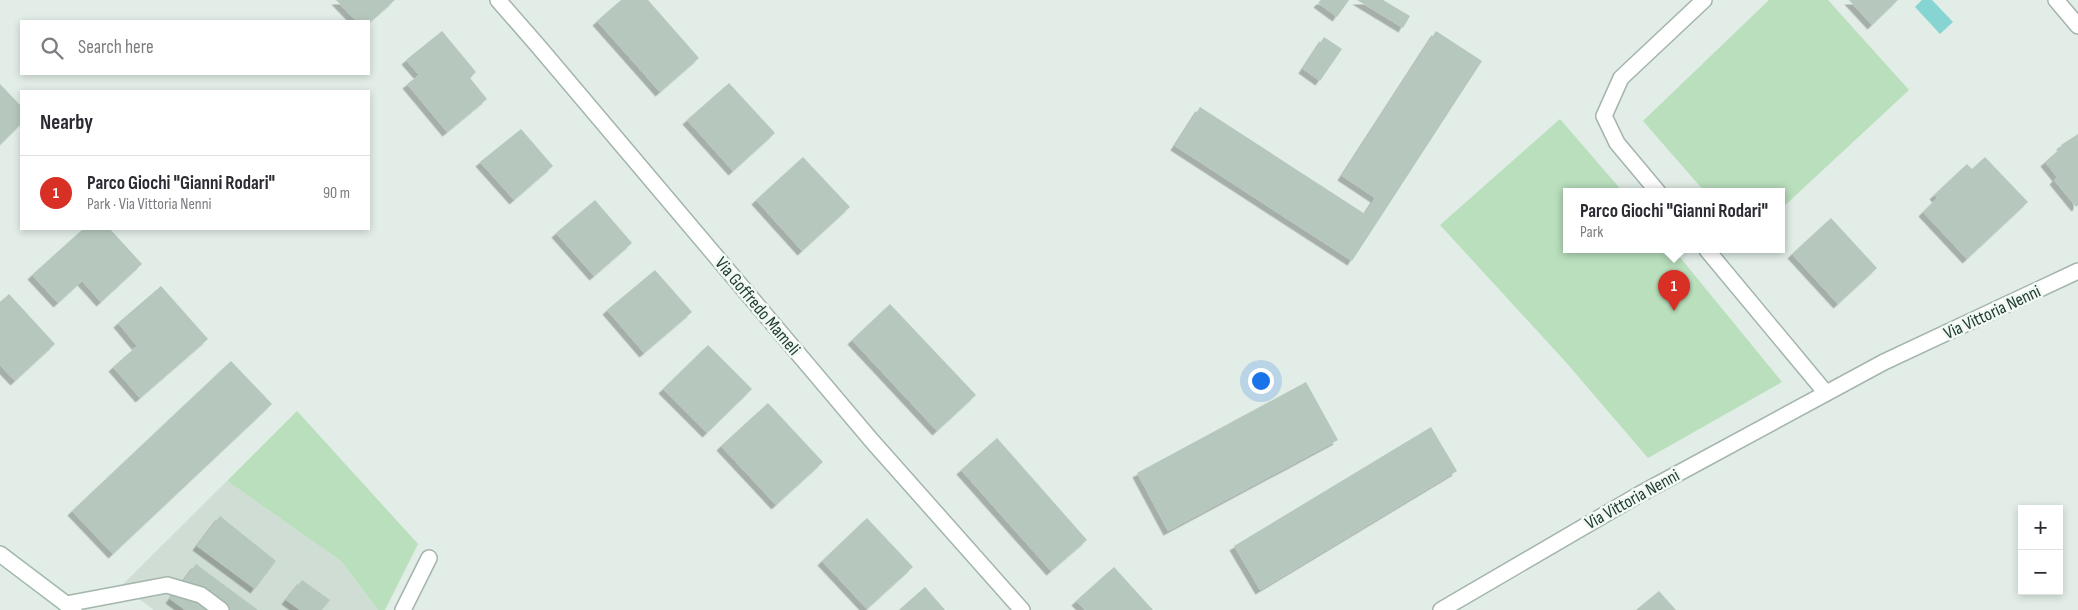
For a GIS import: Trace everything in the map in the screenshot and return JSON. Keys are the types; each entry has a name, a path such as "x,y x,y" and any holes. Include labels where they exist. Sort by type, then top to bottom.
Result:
{"street":[{"name":"Via Goffredo Mameli","path":"498,0 872,440 1022,610"},
{"path":"1655,188 1617,143 1604,116 1621,78 1704,0"},
{"path":"2056,0 2078,26"},
{"path":"1709,253 1826,394"},
{"name":"Via Vittoria Nenni","path":"1441,610 1640,494 1884,362 2078,272"},
{"path":"0,554 70,607 167,585 202,595 221,610"},
{"path":"403,610 429,558"}],"shaded area":[{"path":"227,481 341,561 378,610 154,610 121,586"}],"green space":[{"path":"1769,0 1828,0 1909,90 1785,205 1785,188 1702,188 1643,121"},
{"path":"1560,119 1620,188 1563,188 1563,253 1676,253 1782,382 1648,458 1564,360 1440,225"},
{"path":"297,411 418,544 385,610 378,610 341,561 227,481"}],"water":[{"path":"1922,0 1932,0 1953,22 1940,34 1915,7"}],"building":[{"path":"336,0 395,0 370,22 370,20 355,20"},
{"path":"621,0 648,0 699,58 660,92 597,21"},
{"path":"1321,0 1349,0 1337,17 1318,3"},
{"path":"1357,0 1383,0 1410,16 1403,28"},
{"path":"1849,0 1898,0 1872,25"},
{"path":"442,31 476,72 470,78 487,99 447,132 407,84 419,75 406,60"},
{"path":"1436,31 1482,61 1352,261 1175,146 1200,107 1365,214 1375,198 1342,176"},
{"path":"1324,37 1342,49 1320,81 1303,69"},
{"path":"729,83 775,133 733,171 687,120"},
{"path":"0,84 20,105 20,125 0,145"},
{"path":"521,129 553,166 514,200 480,162"},
{"path":"2078,134 2078,205 2076,207 2054,180 2057,177 2045,162 2062,147 2061,145"},
{"path":"803,157 850,207 802,251 756,200"},
{"path":"1985,157 2028,202 1967,259 1923,212 1937,198 1934,195 1967,164 1972,169"},
{"path":"595,200 632,243 594,276 556,233"},
{"path":"1831,218 1877,268 1838,304 1792,254"},
{"path":"82,230 111,230 142,264 101,302 82,281 58,303 32,275"},
{"path":"655,270 692,312 644,353 607,310"},
{"path":"161,286 208,339 140,398 113,367 137,346 118,323"},
{"path":"9,294 55,344 15,381 0,365 0,302"},
{"path":"890,304 976,395 937,431 852,340"},
{"path":"708,345 752,389 707,433 663,389"},
{"path":"231,361 272,404 113,554 72,511"},
{"path":"1306,382 1338,440 1168,531 1137,473"},
{"path":"768,403 823,462 776,505 721,446"},
{"path":"1431,427 1457,471 1260,590 1234,546"},
{"path":"997,438 1087,540 1051,571 961,470"},
{"path":"220,516 276,561 255,589 197,546"},
{"path":"867,518 913,567 867,609 822,561"},
{"path":"196,564 258,610 185,610 170,599"},
{"path":"1114,567 1153,610 1085,610 1076,601"},
{"path":"302,580 330,600 322,610 300,610 286,600"},
{"path":"925,587 945,610 899,610"},
{"path":"1659,591 1676,610 1636,610"}],"place":[{"name":"Parco Giochi \"Gianni Rodari\"","path":"1674,311"}]}
